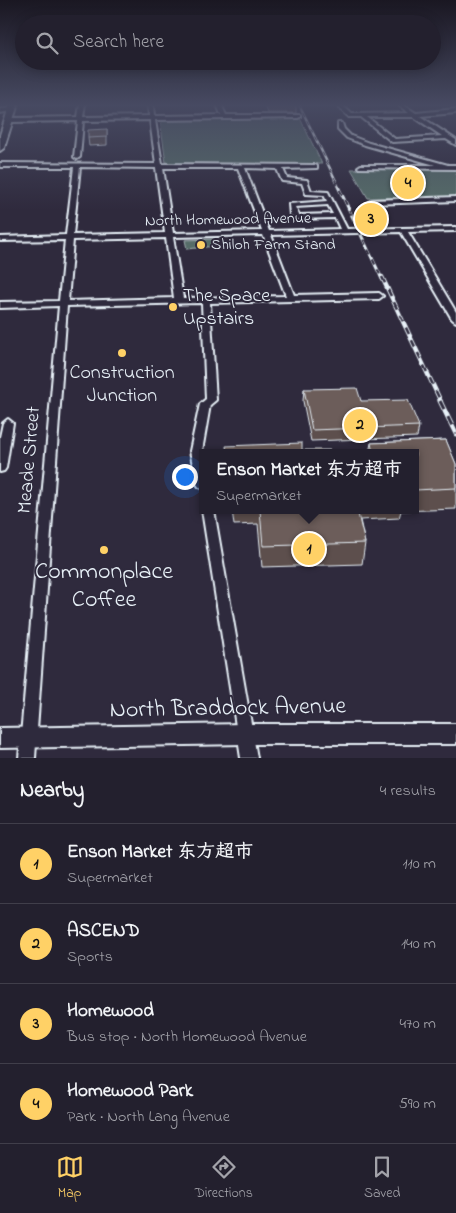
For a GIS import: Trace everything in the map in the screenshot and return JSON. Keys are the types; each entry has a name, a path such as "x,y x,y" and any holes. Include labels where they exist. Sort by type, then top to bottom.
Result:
{"main road":[{"name":"North Braddock Avenue","path":"0,738 182,737 246,734 456,734"}],"street":[{"path":"77,157 78,139"},
{"path":"155,139 179,301"},
{"path":"355,139 456,168"},
{"path":"392,139 394,141 411,139"},
{"path":"0,165 315,167"},
{"name":"Meade Street","path":"27,758 77,165"},
{"path":"240,166 291,298"},
{"path":"361,167 445,166"},
{"path":"279,167 284,180 305,181 308,193 326,193 345,232"},
{"path":"372,202 456,199"},
{"path":"331,203 291,205 297,217 337,216"},
{"name":"North Homewood Avenue","path":"0,239 456,229"},
{"path":"404,230 452,306 456,319"},
{"path":"0,305 379,296"},
{"path":"199,465 196,451 205,404 212,400 206,300"},
{"path":"0,468 1,453 8,423"},
{"path":"209,514 249,758"}],"green space":[{"path":"163,139 310,139 322,164 166,163"},
{"path":"351,169 456,169 456,197 368,198"},
{"path":"215,239 216,246 187,249 185,240"}],"building":[{"path":"357,388 361,401 408,400 419,426 312,430 304,389"},
{"path":"446,440 456,464 456,488 419,490 419,449 372,449 371,443"},
{"path":"302,443 302,449 226,449 226,446"},
{"path":"260,514 358,514 365,543 263,546"}],"railway":[{"path":"316,139 336,181"},
{"path":"335,180 382,279"},
{"path":"382,277 441,402"},
{"path":"440,401 456,434"}],"place":[{"name":"Homewood Park","path":"408,183"},
{"name":"Homewood","path":"371,219"},
{"name":"Shiloh Farm Stand","path":"201,245"},
{"name":"The Space Upstairs","path":"173,307"},
{"name":"Construction Junction","path":"122,353"},
{"name":"ASCEND","path":"360,425"},
{"name":"Enson Market 东方超市","path":"309,549"},
{"name":"Commonplace Coffee","path":"104,550"}]}
